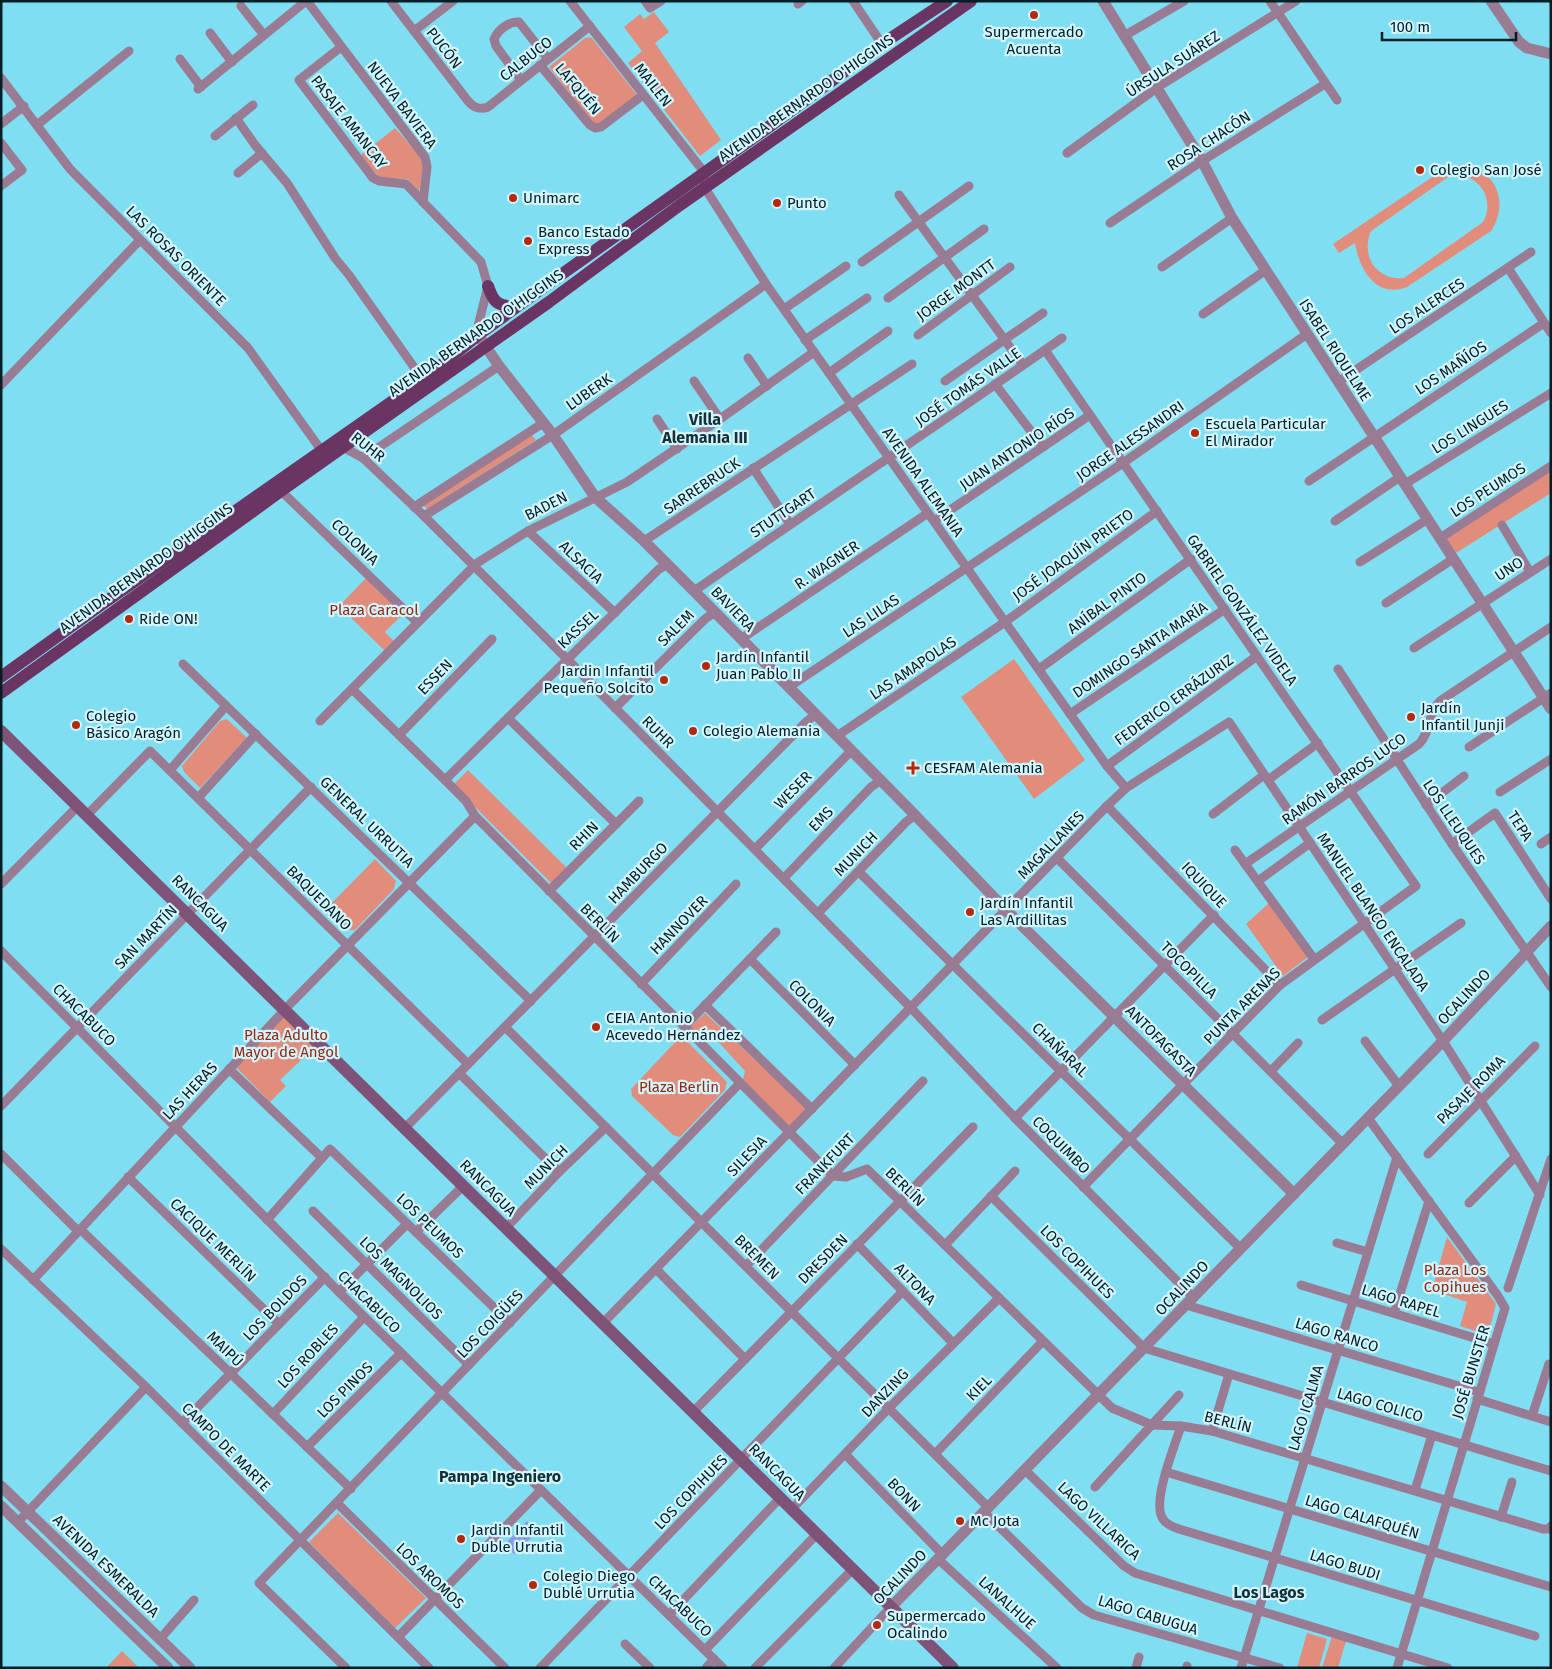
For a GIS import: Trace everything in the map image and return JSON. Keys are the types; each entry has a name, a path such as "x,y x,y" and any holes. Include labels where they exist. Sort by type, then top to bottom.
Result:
{"main road":[{"name":"AVENIDA BERNARDO O'HIGGINS","path":"1,676 324,455 515,308 882,44 947,1"},
{"name":"AVENIDA BERNARDO O'HIGGINS","path":"340,443 486,346 705,188 971,1"},
{"path":"882,44 889,49 896,49 917,34 924,34"},
{"path":"840,93 844,86 877,62 881,55 882,44"},
{"path":"589,256 597,267"},
{"path":"488,286 493,300 499,304 515,308"},
{"name":"AVENIDA BERNARDO O'HIGGINS","path":"1,693 277,488"},
{"name":"RANCAGUA","path":"1,731 952,1668"}],"street":[{"path":"180,59 199,88 307,1"},
{"name":"NUEVA BAVIERA","path":"307,1 425,157 427,167 423,202"},
{"name":"PUCÓN","path":"391,1 471,105 478,108"},
{"path":"414,31 453,1"},
{"name":"MAILEN","path":"570,1 704,172"},
{"path":"648,5 661,1"},
{"path":"853,1 882,44"},
{"name":"ISABEL RIQUELME","path":"1103,1 1202,161 1232,218 1514,652 1547,695 1551,709"},
{"path":"1124,36 1184,1"},
{"path":"1270,1 1336,100"},
{"name":"ÚRSULA SUÁREZ","path":"1067,153 1158,88 1296,1"},
{"path":"1491,1 1519,42 1527,48 1551,54"},
{"path":"241,6 264,35"},
{"name":"LAFQUÉN","path":"521,80 494,41 496,34 514,22 519,22 544,62 590,125 595,128 601,127 643,95"},
{"name":"CALBUCO","path":"478,108 488,107 590,26"},
{"path":"210,33 232,62"},
{"name":"PASAJE AMANCAY","path":"341,47 299,80 373,178 379,181 406,184 423,202"},
{"path":"37,126 129,51"},
{"name":"LAS ROSAS ORIENTE","path":"1,78 70,169 248,348 324,455"},
{"name":"ROSA CHACÓN","path":"1110,223 1202,161 1325,84"},
{"path":"215,136 253,105"},
{"path":"1,124 24,106"},
{"path":"236,118 287,183 335,258 423,380"},
{"path":"1,143 22,170 1,186"},
{"path":"238,173 262,153"},
{"path":"704,172 705,188"},
{"path":"862,262 969,186"},
{"name":"AVENIDA ALEMANIA","path":"705,188 766,284 805,340 1107,766 1126,788"},
{"path":"899,194 1022,365"},
{"path":"423,202 481,262 488,286 478,326 478,335"},
{"path":"1162,267 1232,218"},
{"path":"888,298 984,229"},
{"path":"1,385 140,240"},
{"name":"LOS ALERCES","path":"1338,382 1530,252"},
{"path":"784,309 846,266"},
{"name":"JORGE MONTT","path":"918,335 1010,267"},
{"path":"1508,268 1551,333"},
{"path":"1203,314 1266,270"},
{"name":"LUBERK","path":"424,516 552,435 766,284"},
{"path":"805,340 867,298"},
{"path":"945,381 1043,313"},
{"name":"LOS MAÑÍOS","path":"1309,481 1544,323"},
{"path":"829,373 888,331"},
{"name":"JORGE ALESSANDRI","path":"967,568 1123,464 1307,334"},
{"name":"BAVIERA","path":"478,335 595,497 694,591 1006,910"},
{"name":"JOSÉ TOMÁS VALLE","path":"890,458 1062,338"},
{"name":"GABRIEL GONZÁLEZ VIDELA","path":"1046,350 1416,886"},
{"name":"BADEN","path":"320,721 473,566 528,531 627,482 814,352"},
{"path":"748,358 767,386"},
{"name":"SARREBRUCK","path":"644,542 912,364"},
{"path":"363,458 500,366"},
{"path":"694,381 720,419"},
{"path":"995,384 1043,447"},
{"name":"LOS LINGUES","path":"1335,521 1551,393"},
{"name":"JUAN ANTONIO RÍOS","path":"934,522 1090,415"},
{"path":"657,419 677,449"},
{"path":"414,507 543,423"},
{"name":"RUHR","path":"340,443 363,458 424,516 911,1008"},
{"name":"STUTTGART","path":"694,591 790,524 890,458"},
{"name":"LOS PEUMOS","path":"1440,538 1551,466"},
{"path":"753,468 790,524"},
{"name":"COLONIA","path":"277,488 417,622"},
{"name":"JOSÉ JOAQUÍN PRIETO","path":"1005,622 1158,511"},
{"name":"R. WAGNER","path":"741,639 928,513"},
{"path":"1360,562 1428,519"},
{"path":"1502,525 1530,572"},
{"name":"ALSACIA","path":"528,531 615,613"},
{"name":"UNO","path":"1414,648 1551,558"},
{"path":"1386,603 1453,559"},
{"name":"ANÍBAL PINTO","path":"1039,669 1191,560"},
{"name":"KASSEL","path":"445,780 566,658 666,564"},
{"name":"LAS LILAS","path":"789,688 967,568"},
{"name":"DOMINGO SANTA MARÍA","path":"1070,714 1225,609"},
{"name":"SALEM","path":"615,708 714,612"},
{"name":"LAS AMAPOLAS","path":"837,736 1005,622"},
{"name":"RAMÓN BARROS LUCO","path":"1245,864 1423,740 1436,705 1551,627"},
{"name":"ESSEN","path":"399,735 492,639"},
{"name":"FEDERICO ERRÁZURIZ","path":"1107,766 1257,656"},
{"name":"GENERAL URRUTIA","path":"183,664 531,1001"},
{"name":"LOS LLEUQUES","path":"1338,669 1452,844 1551,987"},
{"name":"BERLÍN","path":"352,689 466,801 475,816 832,1176 846,1177 867,1169 1098,1396 1118,1412 1152,1425 1181,1426 1212,1431 1543,1529 1549,1529 1551,1526"},
{"path":"1469,747 1547,695"},
{"path":"170,770 226,706"},
{"name":"HAMBURGO","path":"405,1128 717,811 816,714"},
{"path":"508,718 616,824"},
{"name":"MANUEL BLANCO ENCALADA","path":"1229,722 1443,1041 1540,1195"},
{"name":"MAGALLANES","path":"911,1008 1126,788 1229,722"},
{"path":"198,798 256,734"},
{"path":"1213,814 1318,743"},
{"name":"BAQUEDANO","path":"87,815 150,751 468,1064"},
{"name":"WESER","path":"754,849 851,751"},
{"path":"1500,792 1551,758"},
{"path":"1426,805 1464,776"},
{"name":"EMS","path":"784,878 871,787 880,781"},
{"name":"SAN MARTÍN","path":"1,1106 311,788"},
{"name":"RHIN","path":"549,891 639,801"},
{"path":"1,884 78,806"},
{"name":"IQUIQUE","path":"1107,806 1280,985"},
{"name":"TEPA","path":"1452,844 1495,813 1551,898"},
{"name":"LAS HERAS","path":"33,1280 284,1010 475,816"},
{"name":"MUNICH","path":"818,913 906,822 915,816"},
{"path":"1541,844 1551,837"},
{"path":"1258,881 1310,843"},
{"path":"1235,850 1314,959"},
{"name":"TOCOPILLA","path":"1057,858 1343,1144"},
{"name":"CHAÑARAL","path":"859,872 1241,1249"},
{"name":"HANNOVER","path":"641,984 736,884"},
{"name":"PUNTA ARENAS","path":"1084,1187 1280,985 1416,886"},
{"name":"ANTOFAGASTA","path":"1006,910 1294,1194"},
{"path":"1015,1118 1214,915"},
{"path":"1322,1020 1461,923"},
{"name":"OCALINDO","path":"835,1667 1443,1041 1551,926"},
{"path":"684,1027 776,932"},
{"name":"CHACABUCO","path":"1,951 364,1317 723,1668"},
{"name":"COLONIA","path":"750,959 856,1065"},
{"path":"705,1005 812,1109"},
{"name":"SILESIA","path":"603,1323 911,1008"},
{"name":"COQUIMBO","path":"911,1008 1015,1118 1084,1187 1190,1301"},
{"name":"BREMEN","path":"505,1027 935,1454 987,1510"},
{"path":"1365,1041 1399,1086"},
{"path":"1271,1071 1298,1042"},
{"name":"PASAJE ROMA","path":"1428,1154 1534,1046"},
{"path":"229,1069 322,1158 267,1220"},
{"path":"459,1073 559,1172"},
{"name":"FRANKFURT","path":"746,1266 923,1081"},
{"name":"LOS COIGÜES","path":"346,1668 259,1583 740,1083"},
{"name":"JOSÉ BUNSTER","path":"1368,1118 1498,1296 1504,1308 1396,1668"},
{"name":"MUNICH","path":"506,1228 559,1172 606,1127"},
{"name":"DRESDEN","path":"694,1412 973,1127"},
{"name":"LOS PEUMOS","path":"322,1158 330,1149 510,1323"},
{"name":"MAIPÚ","path":"1,1154 351,1489"},
{"path":"1469,1203 1516,1156"},
{"name":"LAGO ICALMA","path":"1241,1668 1397,1157"},
{"path":"1508,1288 1551,1159"},
{"path":"945,1245 1015,1171"},
{"name":"CACIQUE MERLÍN","path":"128,1177 278,1324"},
{"path":"416,1232 463,1186"},
{"name":"LOS COPIHUES","path":"991,1196 1144,1348"},
{"path":"1394,1313 1429,1201"},
{"name":"LOS MAGNOLIOS","path":"313,1211 469,1365"},
{"path":"339,1292 407,1224"},
{"path":"1337,1243 1368,1252"},
{"name":"ALTONA","path":"857,1244 953,1343"},
{"name":"CAMPO DE MARTE","path":"1,1249 146,1387 429,1668"},
{"path":"656,1269 746,1359"},
{"name":"LOS BOLDOS","path":"182,1423 324,1277"},
{"name":"LAGO RAPEL","path":"1301,1285 1494,1344"},
{"name":"LOS COPIHUES","path":"540,1668 903,1292"},
{"name":"DANZING","path":"792,1509 999,1298"},
{"name":"LAGO RANCO","path":"1190,1301 1551,1422"},
{"name":"LOS ROBLES","path":"273,1414 364,1317"},
{"name":"KIEL","path":"935,1454 1043,1341"},
{"name":"LAGO COLICO","path":"1144,1348 1551,1471"},
{"name":"LOS PINOS","path":"307,1447 401,1353"},
{"path":"1532,1416 1549,1364"},
{"path":"1212,1431 1229,1374"},
{"path":"18,1522 146,1387"},
{"path":"1095,1487 1179,1395"},
{"path":"1166,1472 1181,1426"},
{"path":"1415,1490 1432,1435"},
{"name":"BONN","path":"845,1454 941,1557"},
{"name":"LAGO VILLARICA","path":"1026,1470 1129,1570 1135,1573 1448,1668"},
{"name":"LAGO BUDI","path":"1166,1472 1158,1506 1162,1518 1167,1524 1535,1636"},
{"name":"LAGO CALAFQUÉN","path":"1166,1472 1551,1587"},
{"path":"1501,1517 1512,1482"},
{"name":"AVENIDA ESMERALDA","path":"1,1486 190,1668"},
{"path":"398,1637 541,1490"},
{"path":"669,1615 780,1498"},
{"name":"LOS AROMOS","path":"337,1503 504,1668"},
{"name":"AVENIDA ESMERALDA","path":"1,1506 168,1668"},
{"name":"LAGO CABUGUA","path":"987,1510 1082,1608 1094,1615 1280,1668"},
{"path":"705,1650 817,1534"},
{"name":"LANALHUE","path":"941,1557 1057,1668"},
{"path":"755,1668 853,1569"},
{"path":"160,1639 194,1600"},
{"path":"625,1644 650,1668"},
{"path":"1136,1668 1139,1657"},
{"path":"706,1668 714,1659"}],"green space":[{"path":"654,12 669,32 655,43 721,140 700,156 628,63 642,51 624,27 640,14 644,19"},
{"path":"591,37 637,95 598,124 593,123 549,67 585,38"},
{"path":"395,128 419,155 423,166 419,192 408,179 384,178 376,174 361,155"},
{"path":"1460,165 1472,168 1483,172 1491,180 1499,198 1499,209 1497,220 1491,231 1407,287 1396,290 1386,289 1371,279 1360,263 1355,243 1339,253 1333,244 1447,167","holes":["1451,175 1466,176 1484,191 1487,206 1483,222 1404,278 1394,278 1379,271 1369,258 1368,240 1371,231"]},
{"path":"531,434 536,440 427,509 422,504"},
{"path":"1551,469 1551,493 1456,553 1445,538"},
{"name":"Plaza Caracol","path":"369,575 406,611 385,632 396,643 387,653 339,606"},
{"path":"1014,659 1085,760 1034,799 961,697"},
{"path":"227,719 247,738 200,788 184,772 182,766 220,721"},
{"path":"468,770 567,868 552,884 453,785"},
{"path":"375,859 396,881 394,889 355,930 348,930 327,908"},
{"path":"1269,903 1308,957 1283,976 1246,924"},
{"name":"Plaza Adulto Mayor de Angol","path":"286,1011 318,1044 280,1080 286,1086 270,1102 235,1066"},
{"path":"705,1013 808,1109 790,1126 742,1084 745,1071 711,1034 699,1039 688,1029"},
{"name":"Plaza Berlin","path":"679,1038 685,1039 727,1082 725,1090 680,1137 673,1135 632,1096 631,1089"},
{"name":"Plaza Los Copihues","path":"1447,1237 1496,1304 1488,1335 1460,1326 1467,1302 1432,1290"},
{"path":"338,1513 426,1598 395,1628 309,1542"},
{"path":"1307,1633 1327,1639 1319,1668 1297,1668"},
{"path":"1332,1636 1346,1641 1338,1668 1322,1668"},
{"path":"122,1651 139,1668 106,1668"}],"water":[{"path":"527,1521 537,1532 514,1554 504,1545"}],"place":[{"name":"Supermercado Acuenta","path":"1034,15"},
{"name":"Colegio San José","path":"1420,170"},
{"name":"Unimarc","path":"513,198"},
{"name":"Punto","path":"777,203"},
{"name":"Banco Estado Express","path":"528,241"},
{"name":"Escuela Particular El Mirador","path":"1195,433"},
{"name":"Ride ON!","path":"129,619"},
{"name":"Jardín Infantil Juan Pablo II","path":"706,666"},
{"name":"Jardin Infantil Pequeño Solcito","path":"664,680"},
{"name":"Jardín Infantil Junji","path":"1411,717"},
{"name":"Colegio Básico Aragón","path":"76,725"},
{"name":"Colegio Alemania","path":"693,731"},
{"name":"CESFAM Alemania","path":"913,768"},
{"name":"Jardín Infantil Las Ardillitas","path":"970,912"},
{"name":"CEIA Antonio Acevedo Hernández","path":"596,1027"},
{"name":"Mc Jota","path":"960,1521"},
{"name":"Jardin Infantil Duble Urrutia","path":"461,1539"},
{"name":"Colegio Diego Dublé Urrutia","path":"533,1585"},
{"name":"Supermercado Ocalindo","path":"877,1625"}],"district":[{"name":"Villa Alemania III","path":"705,428"},
{"name":"Pampa Ingeniero","path":"500,1476"},
{"name":"Los Lagos","path":"1269,1592"}]}
